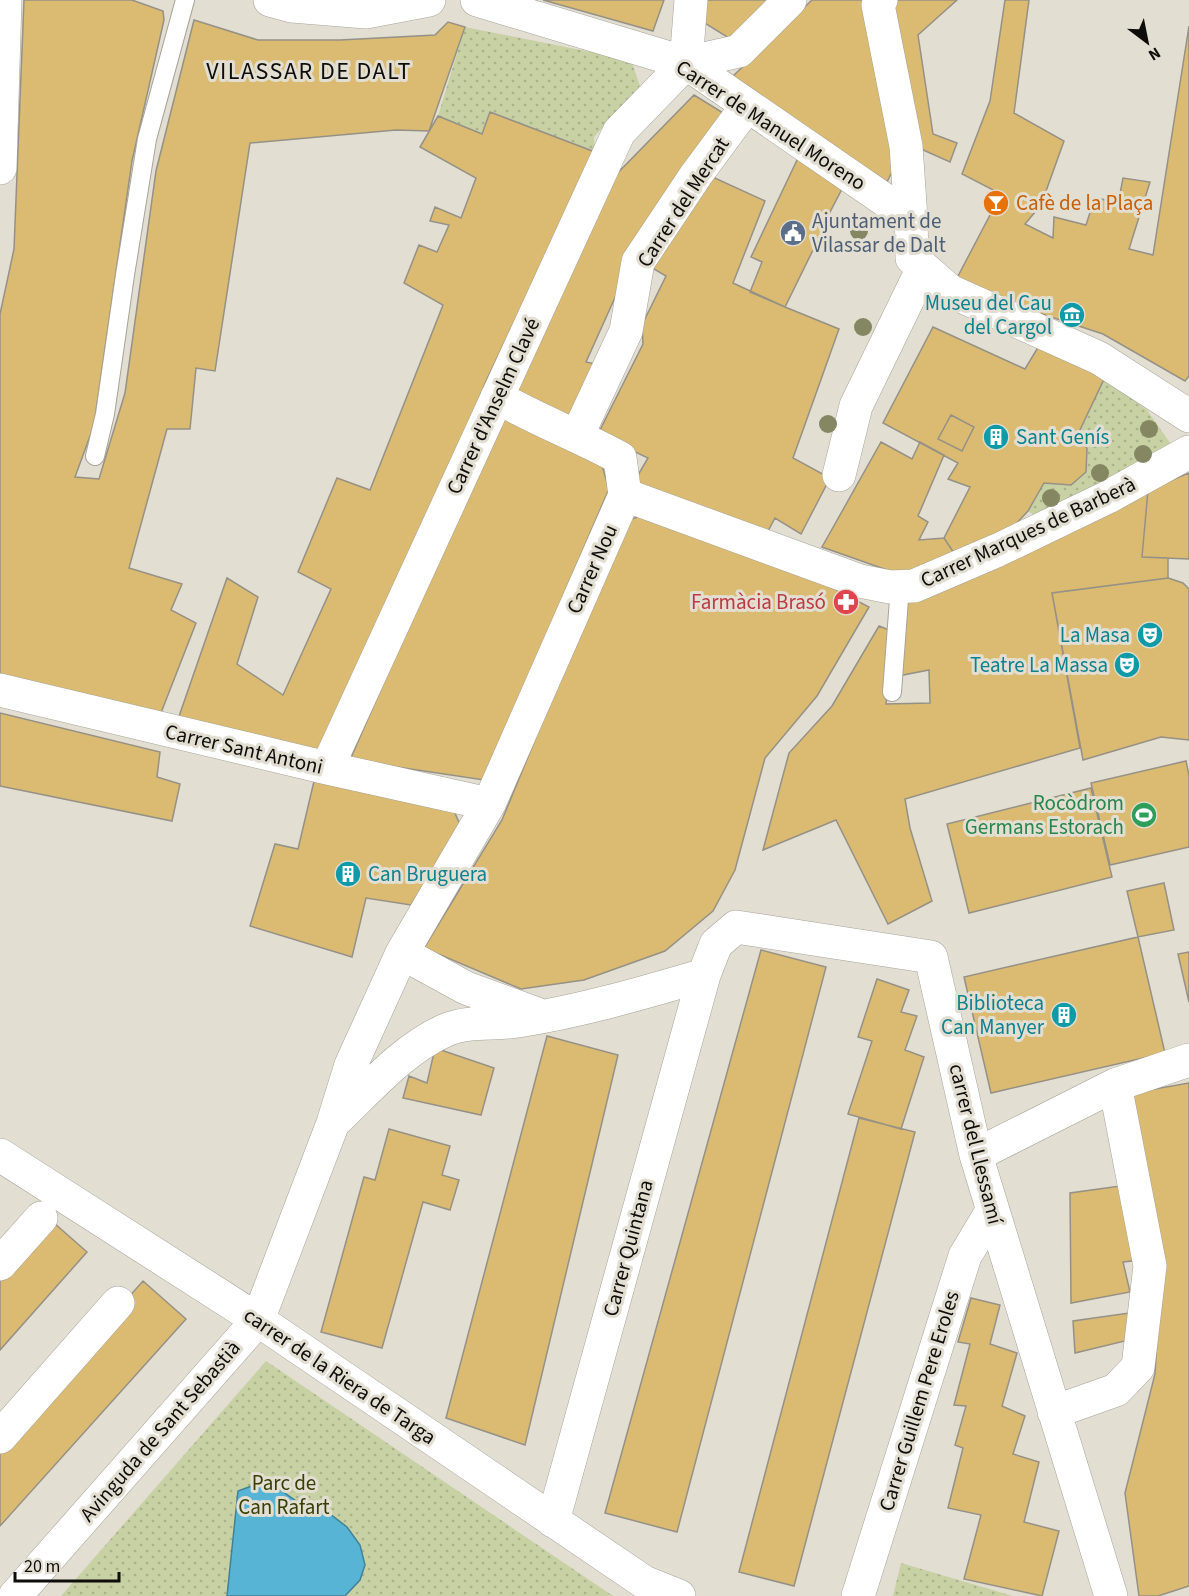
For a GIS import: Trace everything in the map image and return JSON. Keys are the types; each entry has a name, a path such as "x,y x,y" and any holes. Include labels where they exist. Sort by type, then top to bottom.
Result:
{"street":[{"path":"0,168 5,0"},
{"path":"270,0 292,6 366,12 429,0"},
{"name":"Carrer de Manuel Moreno","path":"477,0 686,63 901,211"},
{"path":"691,0 686,63 739,51 790,0"},
{"path":"881,0 878,5 906,146 901,211 912,258 950,291 1099,358 1189,416"},
{"name":"Carrer d'Anselm Clavé","path":"327,768 619,132 686,63"},
{"name":"Carrer del Mercat","path":"577,436 626,331 638,262 696,175 747,106"},
{"path":"839,475 856,406 923,268"},
{"path":"497,397 530,416 620,458 625,495"},
{"name":"Carrer Marques de Barberà","path":"625,495 860,581 890,587 914,586 998,550 1108,497 1189,453"},
{"name":"Carrer Nou","path":"489,804 625,495"},
{"name":"Carrer Sant Antoni","path":"0,690 489,804"},
{"path":"258,1320 333,1123 351,1065 402,953 489,804"},
{"name":"carrer del Llessamí","path":"704,975 716,944 736,927 931,957 976,1155 1111,1596"},
{"path":"402,953 466,988 543,1016"},
{"path":"333,1123 413,1049 447,1029 484,1022 515,1022 628,997 704,975"},
{"name":"Carrer Quintana","path":"553,1521 704,975"},
{"path":"976,1155 1116,1085 1189,1060"},
{"path":"1054,1413 1116,1390 1138,1366 1150,1266 1116,1085"},
{"name":"carrer de la Riera de Targa","path":"0,1155 258,1320 644,1582 679,1596"},
{"name":"Carrer Guillem Pere Eroles","path":"858,1596 965,1256 992,1211"},
{"path":"0,1264 41,1218"},
{"path":"0,1437 118,1303"},
{"name":"Avinguda de Sant Sebastià","path":"15,1596 258,1320"}],"lane":[{"path":"95,456 105,414 124,275 147,139 185,0"},
{"path":"892,692 900,586"}],"green space":[{"path":"465,27 631,60 640,86 594,137 595,152 490,112 482,134 438,116"},
{"path":"1105,377 1147,410 1175,450 1041,520 1028,511 1044,483 1071,485 1086,472 1087,449 1079,432"},
{"name":"Parc de Can Rafart","path":"266,1361 613,1596 61,1596"},
{"path":"901,1563 1013,1596 893,1596"}],"water":[{"path":"257,1484 276,1487 302,1505 330,1514 347,1527 360,1545 365,1565 360,1580 345,1596 227,1596 238,1491"}],"building":[{"path":"24,0 132,0 163,11 164,20 132,161 94,425 75,477 99,479 125,393 156,171 194,20 258,40 340,40 435,35 448,22 465,27 429,131 396,130 250,143 215,371 196,368 190,429 167,429 129,568 182,584 171,610 196,623 159,718 0,682 0,314 14,249"},
{"path":"543,0 664,0 653,31"},
{"path":"703,0 774,0 737,43 698,19"},
{"path":"812,0 869,0 901,154 887,182 729,80"},
{"path":"895,0 957,0 918,35 933,134 957,143 950,162 912,145 888,8"},
{"path":"1005,0 1029,0 1014,113 1064,141 1041,205 1025,224 1053,238 1054,217 1086,225 1095,197 1118,204 1123,178 1150,182 1129,249 1153,255 1189,26 1189,376 1185,381 1103,334 978,293 957,278 1001,194 962,174 990,101"},
{"path":"694,95 728,116 631,262 586,362 600,365 571,421 507,394 601,190"},
{"path":"490,112 595,152 487,379 417,548 327,753 176,725 227,578 258,597 237,664 283,695 331,589 298,572 337,478 370,490 443,305 404,283 419,245 437,252 449,225 430,221 435,207 461,218 476,178 420,147 438,116 482,134"},
{"name":"Ajuntament de Vilassar de Dalt","path":"798,158 843,187 827,218 831,220 818,248 815,246 785,307 750,292 762,262 751,257"},
{"path":"706,174 765,201 733,283 839,329 793,458 830,478 801,534 775,518 768,531 631,487 648,458 598,434 643,344 642,325 666,276 649,266"},
{"name":"Sant Genís","path":"933,327 1025,369 1040,344 1105,377 1079,432 1087,449 1086,472 1071,485 1044,483 1028,511 998,543 956,556 944,538 970,487 948,479 958,463 883,423"},
{"path":"502,411 600,459 609,489 484,780 350,760"},
{"path":"951,415 974,427 962,451 938,439"},
{"path":"881,442 912,459 920,442 944,455 918,516 928,522 919,540 944,538 956,556 904,576 822,547"},
{"path":"1189,473 1189,559 1142,557 1148,490"},
{"path":"1148,490 1142,557 1168,558 1168,578 1052,593 1080,748 905,799 910,828 932,901 888,924 836,820 763,850 789,753 832,706 879,626 894,632 886,704 930,703 929,670 898,676 904,601"},
{"path":"641,516 806,574 869,607 817,696 765,758 735,870 713,911 665,951 584,980 521,989 424,948 502,820 625,521"},
{"name":"Teatre La Massa","path":"1168,578 1183,583 1189,589 1189,740 1161,737 1083,760 1052,593"},
{"path":"0,713 160,752 157,777 180,784 172,821 0,786"},
{"name":"Rocòdrom Germans Estorach","path":"1186,761 1189,775 1189,847 1110,865 1091,783"},
{"name":"Can Bruguera","path":"315,777 454,811 461,827 411,905 366,898 352,957 250,926 275,844 298,849"},
{"path":"1091,788 1112,877 969,913 947,824"},
{"path":"1164,883 1174,930 1138,937 1127,891"},
{"name":"Biblioteca Can Manyer","path":"1138,937 1165,1053 991,1093 964,977"},
{"path":"761,950 826,967 677,1532 605,1513"},
{"path":"1189,952 1189,1002 1178,954"},
{"path":"877,979 909,990 901,1012 917,1016 905,1050 924,1057 901,1129 848,1114 872,1041 858,1037"},
{"path":"547,1036 618,1055 525,1445 446,1418"},
{"path":"435,1048 494,1068 481,1115 403,1098 409,1076 427,1083"},
{"path":"1189,1083 1189,1586 1158,1596 1139,1596 1125,1493 1155,1374 1162,1251 1126,1094"},
{"path":"859,1118 915,1132 794,1586 739,1572"},
{"path":"389,1129 450,1146 442,1175 459,1180 450,1210 423,1202 382,1348 321,1332 364,1177 375,1180"},
{"path":"1120,1186 1141,1260 1123,1262 1130,1292 1071,1303 1070,1193"},
{"path":"45,1215 87,1252 0,1350 0,1265"},
{"path":"143,1281 186,1319 0,1526 0,1441"},
{"path":"971,1298 1000,1305 990,1344 1017,1353 1002,1406 1025,1416 1013,1454 1039,1462 1024,1522 1059,1531 1042,1596 964,1579 981,1515 948,1508 963,1448 955,1445 966,1406 954,1405 970,1344 958,1342"},
{"path":"1129,1313 1129,1340 1075,1353 1073,1321"}],"place":[{"name":"Cafè de la Plaça","path":"996,203"},
{"name":"Ajuntament de Vilassar de Dalt","path":"793,233"},
{"name":"Museu del Cau del Cargol","path":"1072,315"},
{"name":"Sant Genís","path":"996,437"},
{"name":"Farmàcia Brasó","path":"846,602"},
{"name":"La Masa","path":"1150,635"},
{"name":"Teatre La Massa","path":"1127,665"},
{"name":"Rocòdrom Germans Estorach","path":"1144,815"},
{"name":"Can Bruguera","path":"348,874"},
{"name":"Biblioteca Can Manyer","path":"1064,1015"}],"district":[{"name":"VILASSAR DE DALT","path":"309,71"}]}
